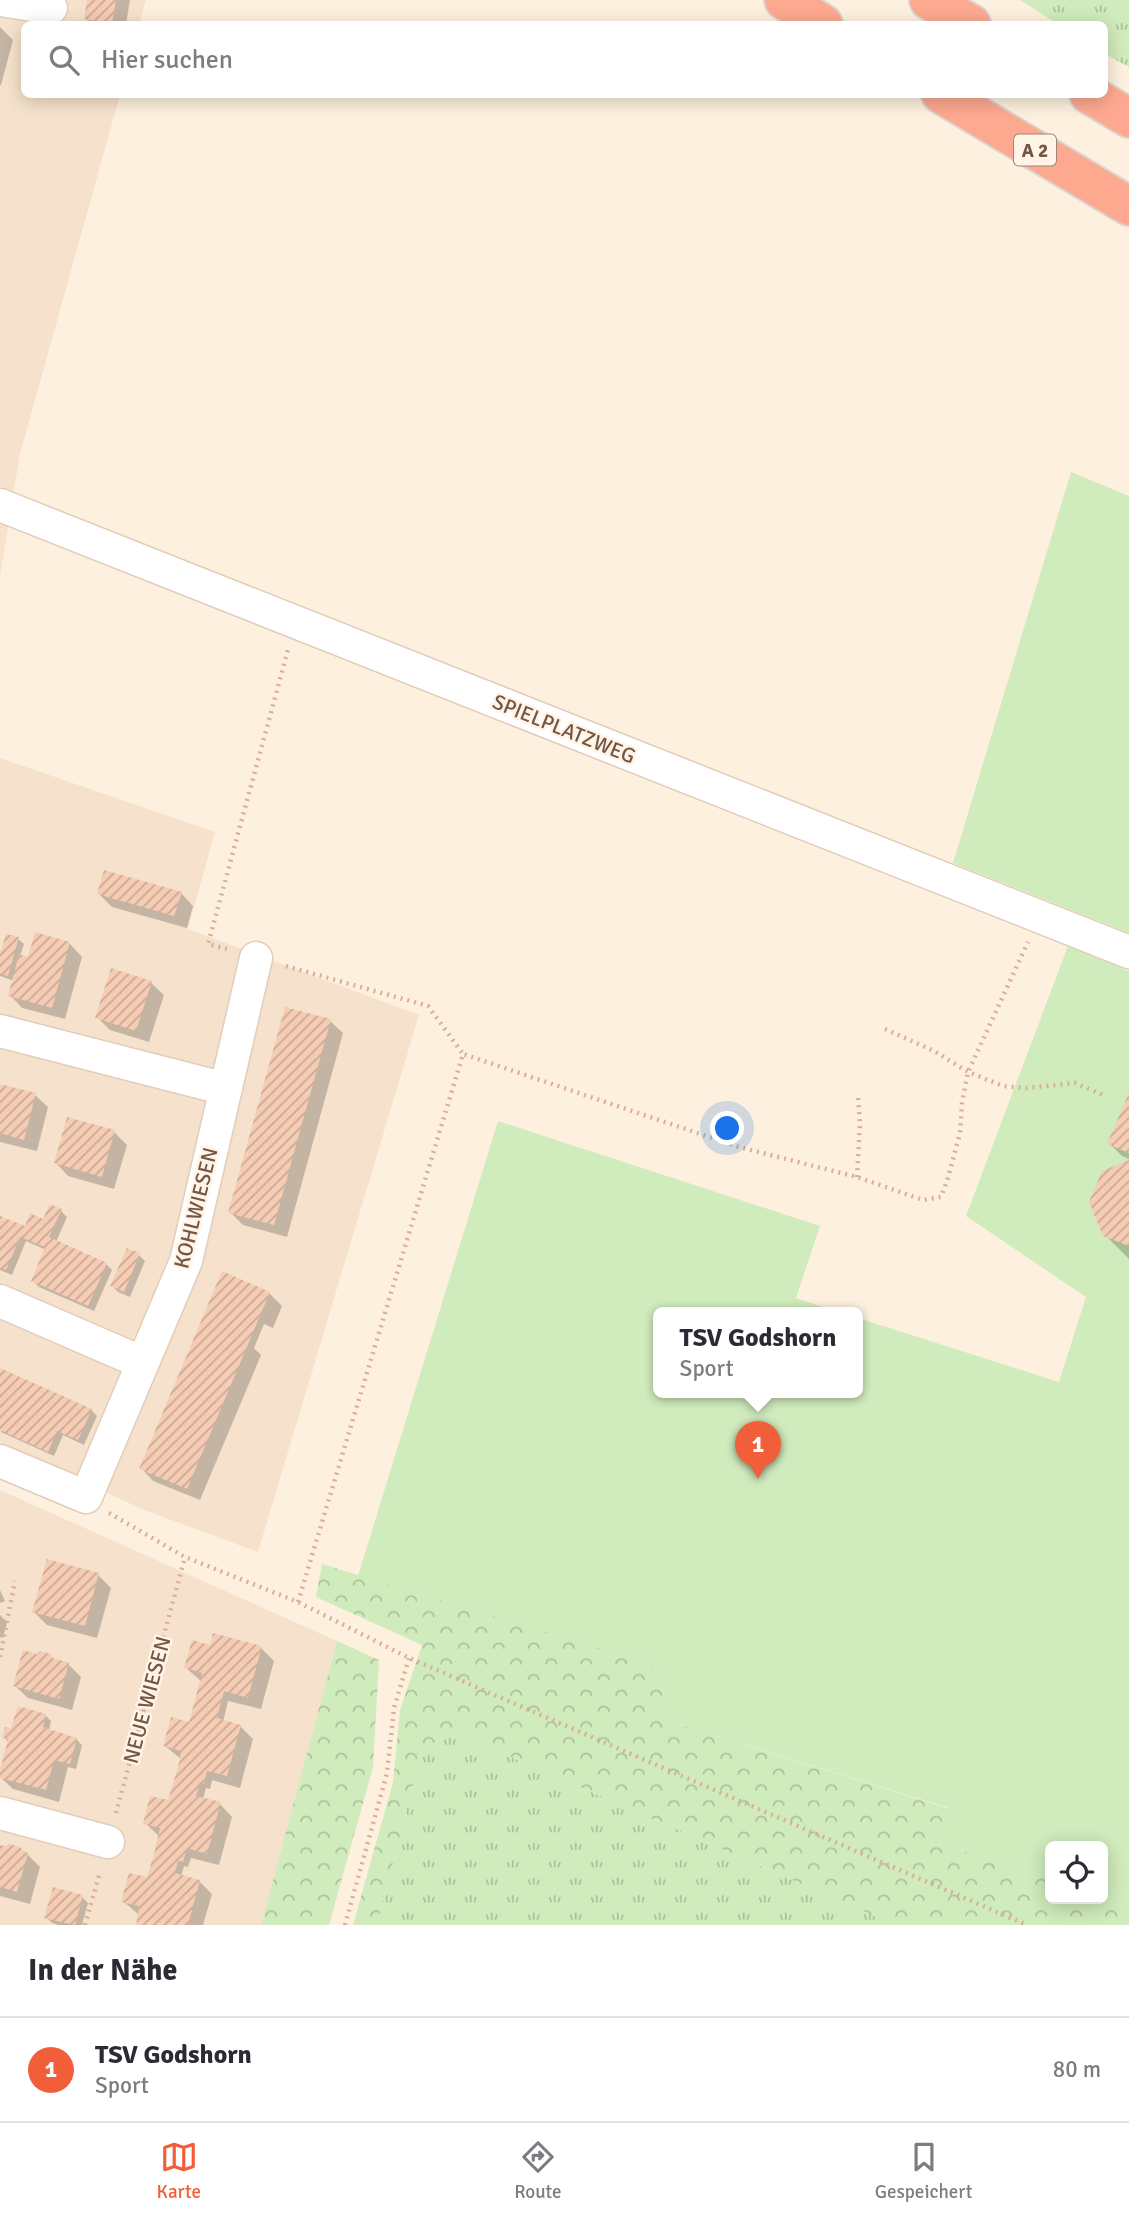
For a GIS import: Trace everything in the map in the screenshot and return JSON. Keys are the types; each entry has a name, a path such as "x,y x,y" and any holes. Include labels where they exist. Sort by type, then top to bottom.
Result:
{"highway":[{"path":"784,0 818,21"},
{"path":"929,0 966,21"},
{"name":"A 2","path":"948,98 1129,206"},
{"path":"1096,98 1129,118"}],"street":[{"path":"1,0 51,8"},
{"name":"SPIELPLATZWEG","path":"0,505 1129,952"},
{"name":"KOHLWIESEN","path":"86,1497 186,1261 257,958"},
{"path":"0,1031 226,1089"},
{"path":"0,1301 143,1363"},
{"path":"0,1461 86,1497"},
{"path":"0,1813 108,1842"}],"path":[{"path":"296,622 208,944 428,1006 463,1054 738,1147 857,1177 923,1200 940,1197 960,1133 968,1072 1040,916"},
{"path":"884,1029 934,1051 968,1072 1003,1086 1026,1088 1075,1083 1103,1095"},
{"path":"298,1602 463,1054"},
{"path":"857,1177 860,1123 858,1097"},
{"path":"86,1497 100,1508 185,1557 298,1602 409,1658 1027,1925"},
{"name":"NEUE WIESEN","path":"85,1925 185,1557"},
{"path":"0,1657 15,1581"},
{"path":"345,1925 387,1773 394,1708 409,1658"}],"shaded area":[{"path":"0,0 146,0 140,21 21,21 21,98 119,98 20,454 0,576"},
{"path":"0,758 215,832 188,929 419,1015 258,1552 144,1510 0,1443"},
{"path":"0,1490 337,1641 261,1925 0,1925"}],"green space":[{"path":"1020,0 1129,0 1129,67 1108,56 1108,21 1053,21"},
{"path":"1071,472 1129,496 1129,933 953,863"},
{"path":"1068,946 1129,971 1129,1902 1108,1896 1108,1841 1045,1841 1045,1876 940,1844 949,1808 656,1717 670,1669 358,1576 498,1121 820,1226 796,1298 823,1307 653,1307 653,1398 863,1398 863,1320 1059,1382 1086,1297 966,1216"},
{"path":"322,1564 670,1669 656,1717 950,1809 940,1844 1045,1876 1045,1904 1108,1904 1108,1896 1129,1902 1129,1925 895,1925 459,1734 423,1747 377,1925 353,1925 393,1782 400,1710 422,1645 316,1597"},
{"path":"337,1641 379,1660 373,1767 329,1925 261,1925"},
{"path":"459,1734 895,1925 377,1925 423,1747"}],"building":[{"path":"87,0 116,0 112,21 84,19"},
{"path":"104,870 182,892 174,916 97,894"},
{"path":"35,932 70,942 52,1008 8,996 19,954 28,957"},
{"path":"6,934 19,937 8,976 0,974 0,953"},
{"path":"111,968 152,981 136,1031 95,1018"},
{"path":"285,1007 331,1019 274,1225 228,1213"},
{"path":"0,1084 36,1093 24,1140 0,1133"},
{"path":"1129,1093 1129,1153 1107,1144"},
{"path":"67,1117 115,1130 102,1177 54,1163"},
{"path":"1129,1160 1129,1246 1103,1236 1089,1202 1102,1171"},
{"path":"50,1204 62,1209 49,1237 107,1263 88,1306 31,1281 45,1247 20,1237 6,1270 0,1268 0,1216 25,1226 30,1213 43,1219"},
{"path":"127,1248 140,1253 124,1292 110,1286"},
{"path":"222,1271 270,1292 187,1489 139,1469"},
{"path":"0,1368 92,1409 78,1440 57,1431 48,1452 0,1430"},
{"path":"47,1559 99,1573 85,1626 32,1612"},
{"path":"213,1633 262,1646 248,1698 224,1691 217,1718 241,1725 227,1776 207,1771 204,1784 200,1783 196,1796 221,1802 207,1854 187,1848 183,1862 178,1861 175,1873 200,1880 188,1925 136,1925 139,1906 121,1902 129,1873 147,1877 160,1828 143,1824 150,1796 168,1800 179,1763 181,1751 163,1746 171,1717 189,1722 202,1673 184,1668 192,1640 210,1645"},
{"path":"23,1650 51,1654 53,1658 69,1663 59,1699 13,1686"},
{"path":"18,1706 46,1714 43,1727 77,1738 70,1764 54,1760 46,1790 0,1778 8,1739 2,1738 5,1727 11,1728"},
{"path":"9,1844 28,1853 17,1892 0,1887 0,1845"},
{"path":"53,1887 83,1895 75,1925 44,1918"}],"place":[{"name":"TSV Godshorn","path":"758,1479"}]}
